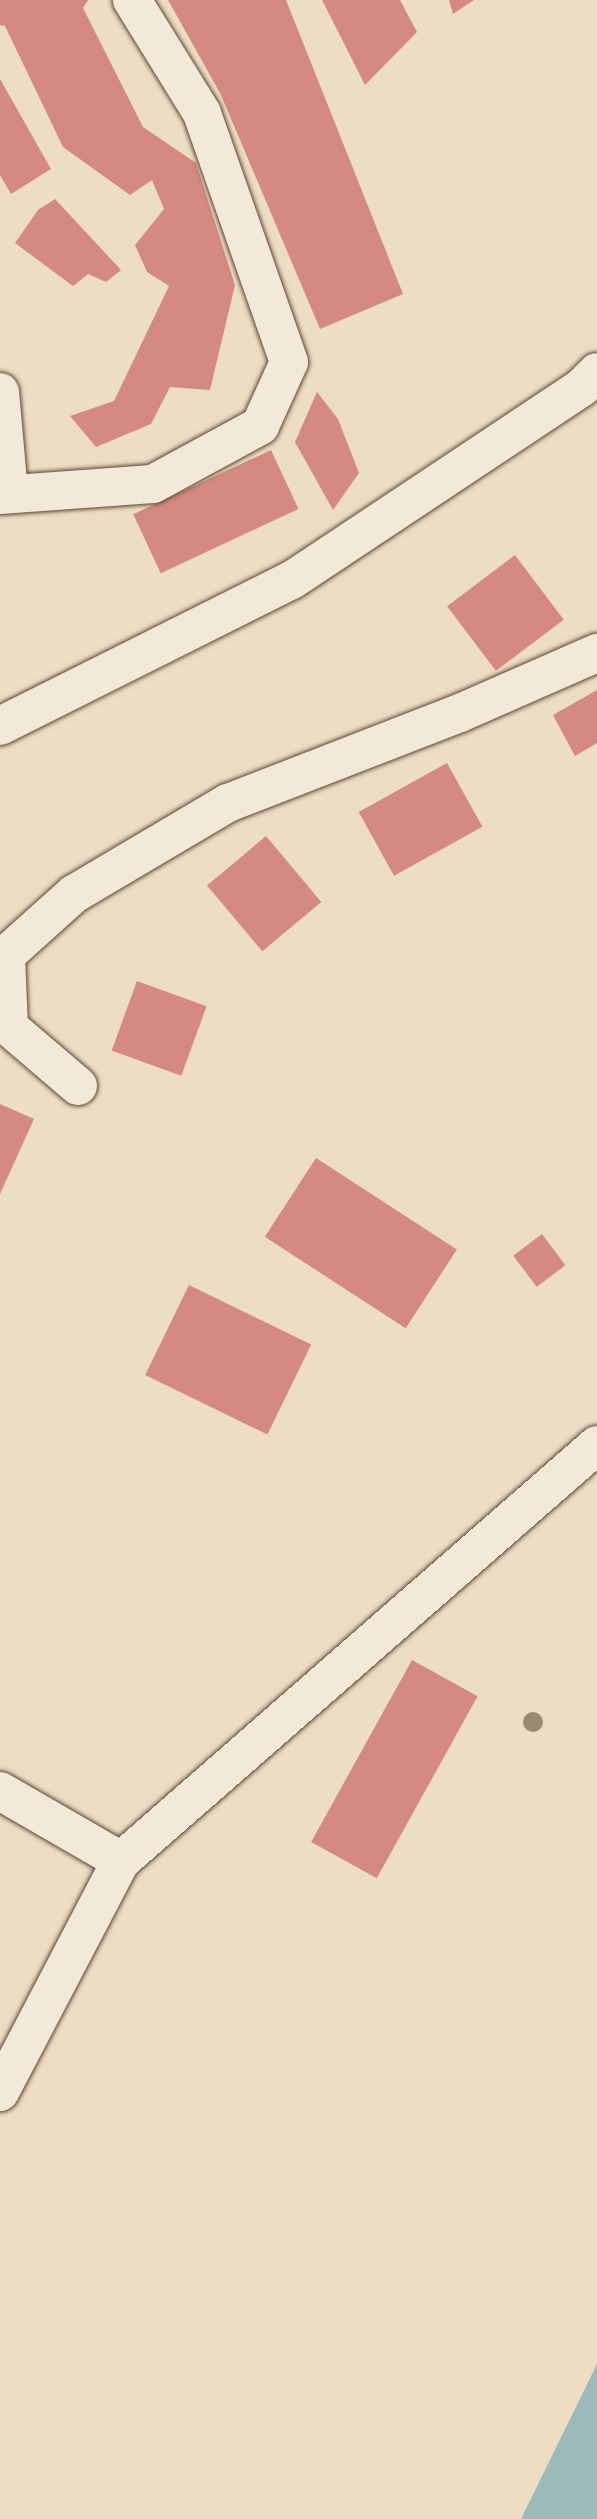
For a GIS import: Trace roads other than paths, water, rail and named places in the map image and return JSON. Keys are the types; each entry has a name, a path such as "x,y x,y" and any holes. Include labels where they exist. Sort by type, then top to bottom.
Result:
{"street":[{"path":"0,391 5,493 153,484 260,426 289,362 202,113 132,0"},
{"path":"0,726 292,580 582,387 597,372"},
{"path":"78,1086 9,1027 6,956 74,894 228,803 460,713 597,653"},
{"path":"0,2092 121,1861 597,1445"},
{"path":"0,1791 121,1861"}],"water":[{"path":"597,2364 597,2519 521,2519"}]}
